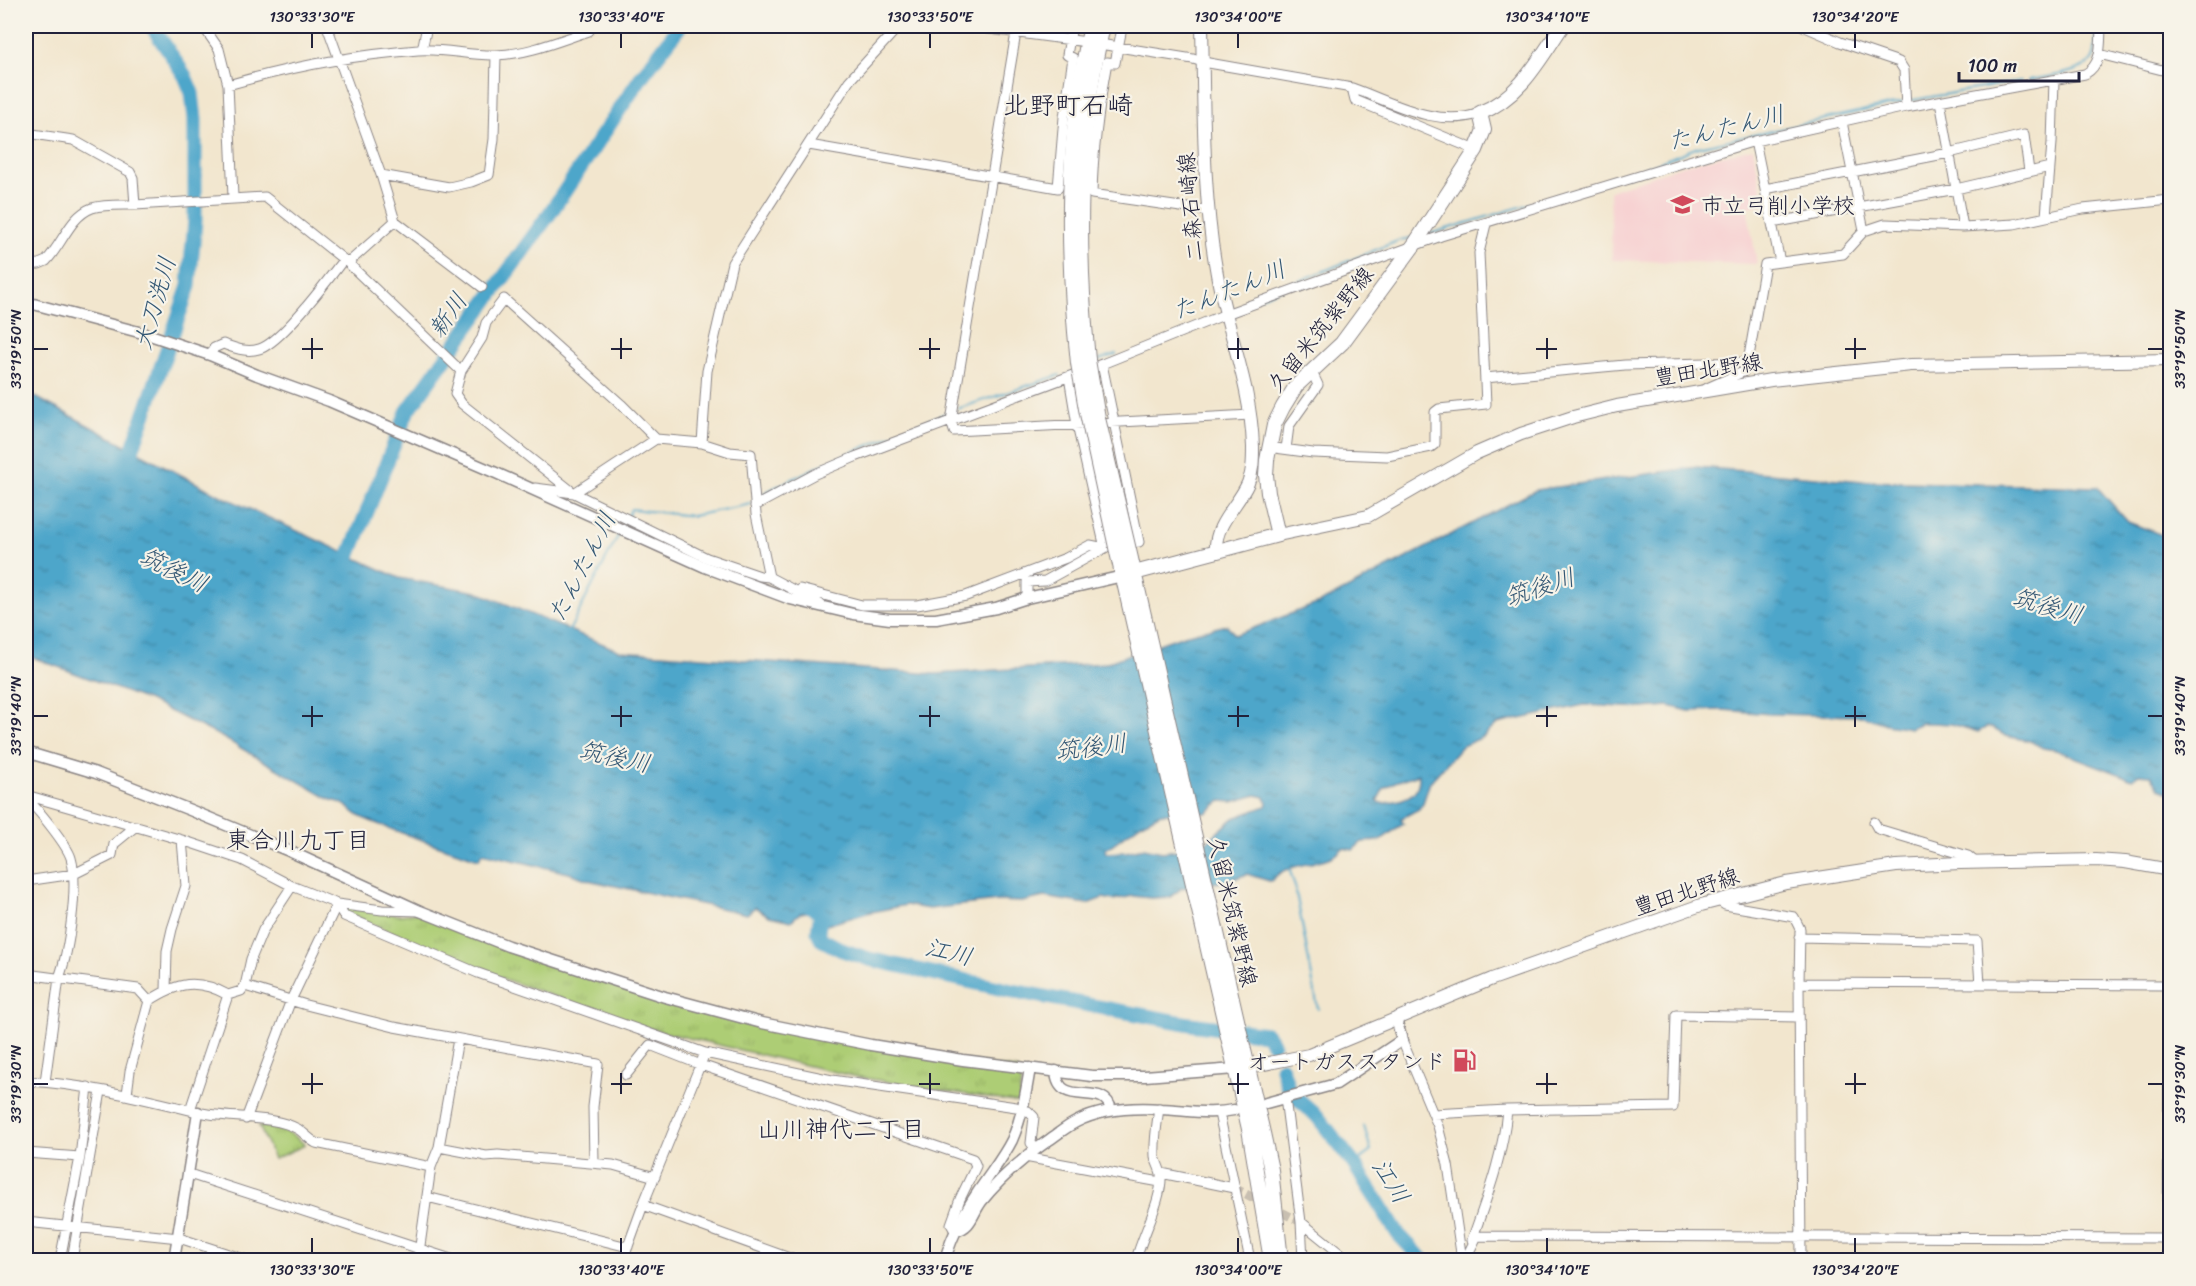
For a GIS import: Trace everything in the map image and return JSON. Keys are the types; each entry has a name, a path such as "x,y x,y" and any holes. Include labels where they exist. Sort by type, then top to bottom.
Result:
{"main road":[{"name":"久留米筑紫野線","path":"1091,26 1093,43 1081,177 1083,362 1098,418 1117,550 1129,574 1240,1062 1271,1170 1281,1260"},
{"name":"久留米筑紫野線","path":"1093,43 1102,26"},
{"name":"二森石崎線","path":"1202,26 1208,211 1217,275 1240,361 1258,447 1247,485 1225,518 1215,542 1216,551"},
{"path":"1480,113 1502,102 1521,86 1562,26"},
{"name":"久留米筑紫野線","path":"1278,535 1268,493 1267,467 1275,425 1283,407 1296,386 1342,343 1423,231 1476,150 1484,130 1480,113"},
{"name":"豊田北野線","path":"1278,535 1368,516 1477,453 1521,434 1617,405 1771,380 1911,365 2170,360"},
{"path":"1129,574 1278,535"},
{"name":"豊田北野線","path":"1240,1062 1309,1054 1492,979 1719,901 1786,883 1896,866 1975,862 2097,860 2125,862 2170,870"},
{"name":"久留米筑紫野線","path":"1240,1062 1271,1260"}],"street":[{"path":"203,26 219,48 228,85 233,198"},
{"path":"327,26 381,175 394,221 482,287"},
{"path":"422,50 427,26"},
{"path":"228,85 340,59 422,50 496,55 529,52 589,31 592,26"},
{"path":"702,444 707,371 732,263 849,81 899,26"},
{"path":"966,26 1193,59 1352,88 1420,114 1436,117 1464,117 1480,113"},
{"path":"809,146 1058,188 1064,117 1073,58 1067,55 1072,26"},
{"path":"1115,26 1121,33 1115,63 1107,62 1102,84 1092,194 1208,211"},
{"path":"1803,26 1840,42 1899,62 1904,70 1906,107"},
{"path":"755,506 815,474 1226,314 1413,245 1755,141 1906,107 2054,80 2090,71 2095,67 2099,54 2101,26"},
{"path":"1016,33 951,421 954,430 1251,416"},
{"path":"2099,54 2170,72"},
{"path":"381,175 450,187 489,175 494,139 496,55"},
{"path":"2046,216 2054,80"},
{"path":"1352,88 1355,100 1476,150"},
{"path":"1940,101 1963,227"},
{"path":"1842,122 1861,207 1864,231"},
{"path":"26,133 73,140 130,172 133,178 135,204"},
{"path":"1765,189 1949,153 2024,135 2029,171"},
{"path":"1755,141 1780,262"},
{"path":"1772,223 1956,189 2050,166"},
{"path":"26,265 45,261 75,220 94,207 265,197 346,262 461,371"},
{"path":"1701,391 1743,372 1748,362 1765,264 1843,254 1864,231 1885,224 1963,227 2014,224 2083,209 2170,200"},
{"path":"210,355 214,348 223,344 246,351 262,349 303,311 346,262 394,221"},
{"path":"1275,448 1313,453 1387,456 1431,447 1435,444 1435,412 1439,409 1486,404 1479,253 1486,224"},
{"path":"769,577 755,506 751,454 730,452 702,444 656,439 621,404 504,299 486,323 483,338 461,371 456,394 462,404 574,493 707,558 769,577 828,608"},
{"path":"26,302 150,335 210,355 329,401 715,571 790,598 828,608 890,619 936,619 996,608 1027,598 1129,574"},
{"path":"1485,378 1625,365 1748,362"},
{"path":"1027,598 1027,582 1045,581 1138,542 1102,364"},
{"path":"1286,449 1289,426 1318,385 1312,372"},
{"path":"1069,377 1077,425 1117,550"},
{"path":"526,487 574,493 582,490 656,439"},
{"path":"784,585 862,605 917,605 966,596 1066,558 1090,545 1117,550"},
{"path":"26,752 96,772 289,851 420,911 508,946 665,997 762,1023 871,1045 1092,1076 1145,1076 1240,1062"},
{"path":"26,797 136,826 242,860 292,886 337,904 382,910 420,911"},
{"path":"26,797 70,855 74,874 64,965 59,978 45,1082"},
{"path":"1874,822 1878,829 1968,856 1975,862"},
{"path":"26,881 74,874 112,855 114,844 136,826"},
{"path":"166,990 167,951 186,886 182,840"},
{"path":"127,1094 134,1055 149,1001 166,990 192,984 208,985 228,995 241,991 263,930 292,886"},
{"path":"1719,901 1725,905 1794,916 1800,929 1798,984 1801,1260"},
{"path":"246,1119 291,1000 337,904"},
{"path":"337,904 344,916 478,973 705,1053 832,1080 1016,1107"},
{"path":"1799,937 1977,941 1980,984"},
{"path":"26,974 138,989 149,1001"},
{"path":"1798,984 2167,985 2169,991 2168,1260"},
{"path":"244,986 394,1027 598,1064 593,1107 594,1162"},
{"path":"174,1260 189,1174 194,1111 228,995"},
{"path":"1433,1114 1507,1110 1673,1107 1676,1015 1799,1017"},
{"path":"1396,1019 1402,1040 1438,1126 1448,1165 1464,1260"},
{"path":"418,1260 431,1167 439,1147 458,1039"},
{"path":"1266,1103 1336,1084 1402,1040"},
{"path":"626,1075 650,1045 701,1065 973,1159 976,1166 951,1224 956,1231"},
{"path":"623,1260 705,1053"},
{"path":"945,1260 968,1207 1002,1159 1012,1140 1020,1118 1030,1068"},
{"path":"1056,1071 1056,1080 1069,1093 1105,1098 1110,1102 1111,1110"},
{"path":"26,1081 88,1087 194,1111 277,1122 298,1130 316,1143 431,1167"},
{"path":"60,1260 80,1157 88,1087"},
{"path":"72,1260 101,1091"},
{"path":"1292,1097 1303,1260"},
{"path":"956,1231 970,1224 980,1204 1006,1173 1073,1123 1095,1113 1159,1108 1219,1113 1234,1110"},
{"path":"1136,1260 1140,1244 1154,1212 1160,1177 1155,1157 1159,1108"},
{"path":"1464,1260 1500,1159 1507,1110"},
{"path":"1028,1111 1034,1117 1031,1143 1036,1149"},
{"path":"1219,1113 1250,1260"},
{"path":"439,1147 486,1156 594,1162 613,1165 655,1178"},
{"path":"26,1153 80,1157"},
{"path":"1025,1157 1234,1188"},
{"path":"189,1174 454,1260"},
{"path":"427,1197 628,1247"},
{"path":"643,1205 792,1260"},
{"path":"26,1222 179,1238 247,1260"},
{"path":"1301,1222 1348,1260"},
{"path":"1464,1260 1477,1236 2169,1238"}],"shaded area":[{"name":"市立弓削小学校","path":"1753,148 1764,204 1747,207 1757,264 1612,260 1610,191 1681,166"}],"green space":[{"path":"343,907 398,915 420,913 520,954 620,988 728,1019 1018,1070 1021,1079 1019,1103 852,1076 646,1028 484,972 347,913"},
{"path":"259,1126 284,1131 305,1145 274,1159"}],"water":[{"name":"筑後川","path":"26,392 213,492 399,578 477,592 620,651 935,674 1106,663 1184,635 1227,625 1235,635 1322,602 1536,490 1697,467 1863,481 2097,487 2128,522 2170,538 2170,792 2159,788 2151,775 2139,774 2132,779 2056,750 2043,748 2030,741 2006,736 1987,727 1978,732 1952,724 1921,723 1910,728 1886,724 1863,716 1771,714 1723,710 1689,711 1669,706 1642,708 1584,705 1497,724 1483,737 1462,746 1430,782 1419,809 1400,819 1404,824 1381,840 1362,842 1353,850 1343,848 1327,858 1286,870 1273,880 1269,881 1247,874 1231,880 1182,888 1170,897 1133,896 1113,900 1103,898 1087,904 1044,897 1022,902 997,901 929,909 906,905 867,913 827,925 812,911 800,913 791,921 769,916 755,907 747,914 592,881 569,873 482,853 479,859 435,845 363,818 342,803 331,800 220,736 147,700 26,655","holes":["1419,774 1415,791 1408,797 1384,803 1377,801 1384,788","1256,795 1265,797 1266,806 1234,818 1204,844 1162,852 1144,848 1106,853 1105,850 1143,822 1161,813 1206,813 1221,801 1233,802"]}],"waterway":[{"name":"大刀洗川","path":"126,468 189,286 195,221 195,119 192,93 185,76 152,26"},
{"name":"新川","path":"342,574 407,412 550,213 642,76 680,26"},
{"name":"たんたん川","path":"2029,80 2056,76 2085,66 2091,61 2095,52 2096,26"},
{"name":"たんたん川","path":"1908,101 2021,81"},
{"name":"たんたん川","path":"1625,176 1698,147 1903,102"},
{"name":"たんたん川","path":"1426,235 1608,181"},
{"name":"たんたん川","path":"1258,298 1400,240 1412,238"},
{"name":"たんたん川","path":"1093,362 1116,354"},
{"name":"たんたん川","path":"957,409 1060,375"},
{"name":"たんたん川","path":"758,498 817,467 949,412"},
{"name":"たんたん川","path":"628,516 631,509 692,516 751,504"},
{"name":"たんたん川","path":"569,631 620,532"},
{"path":"1289,868 1295,887 1318,1009"},
{"name":"江川","path":"809,905 821,914 818,931 821,939 842,950 869,959 1008,990 1190,1024 1266,1034 1273,1043"},
{"name":"江川","path":"1282,1068 1289,1091 1317,1116 1354,1164 1398,1234 1423,1260"},
{"path":"1354,1164 1371,1151 1364,1126"},
{"path":"73,1225 87,1148"},
{"path":"66,1260 72,1231"}],"tunnel":[{"path":"1234,1188 1301,1222"}],"place":[{"name":"市立弓削小学校","path":"1683,205"},
{"name":"オートガススタンド","path":"1464,1061"}],"district":[{"name":"北野町石崎","path":"1068,105"},
{"name":"東合川九丁目","path":"298,840"},
{"name":"山川神代二丁目","path":"841,1129"}]}
